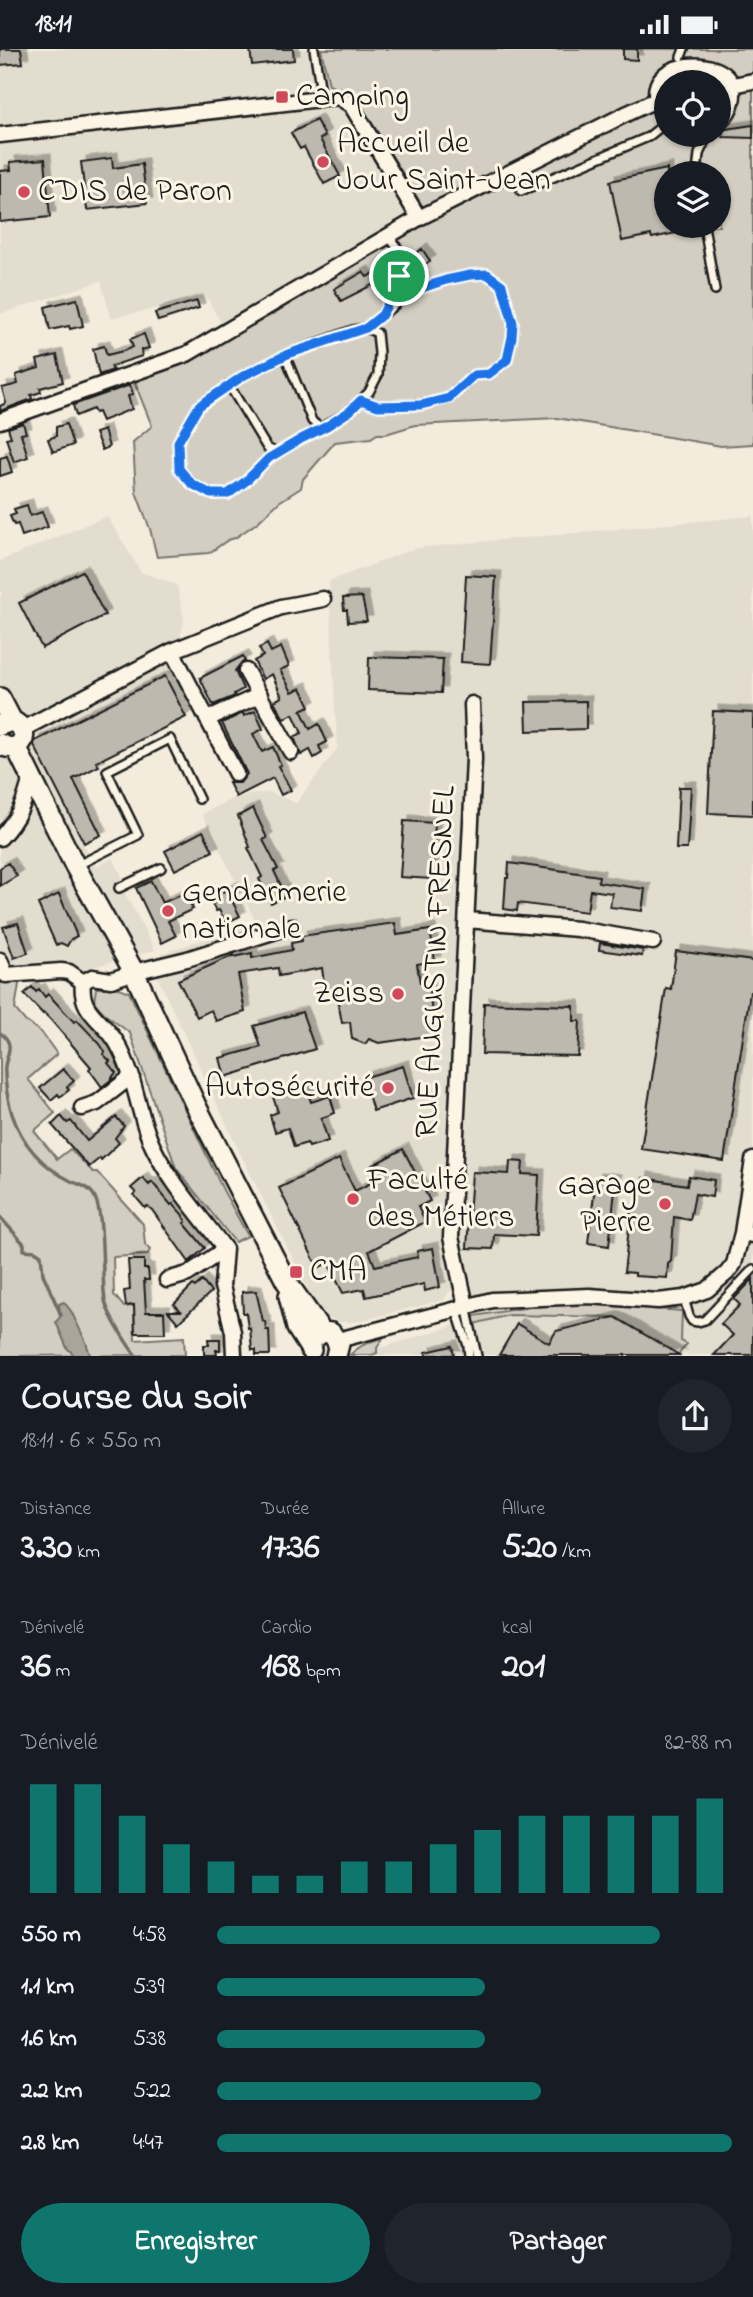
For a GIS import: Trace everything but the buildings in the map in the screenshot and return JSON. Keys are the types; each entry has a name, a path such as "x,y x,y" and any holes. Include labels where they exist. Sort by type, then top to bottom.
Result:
{"main road":[{"path":"0,698 7,730 286,1281 322,1346"},
{"path":"286,1281 293,1307 322,1346"}],"street":[{"path":"664,70 682,53 708,56 725,70"},
{"path":"731,86 753,81"},
{"path":"0,135 338,97 351,105 419,218"},
{"path":"0,421 187,353 419,218 654,103"},
{"path":"7,730 172,651 281,607 323,599"},
{"path":"172,651 236,774"},
{"path":"246,671 291,752"},
{"path":"207,719 260,695"},
{"name":"RUE AUGUSTIN FRESNEL","path":"461,1307 451,1237 474,759 472,704"},
{"path":"0,838 13,825 23,806 31,777"},
{"path":"467,919 578,929 653,941"},
{"path":"83,982 92,977 111,980 292,926"},
{"path":"0,960 3,975 61,971 69,972 83,982"},
{"path":"83,982 81,996 85,1005 117,1042 132,1076 152,1146 172,1180 225,1249 222,1286 233,1332 234,1356"},
{"path":"82,1108 97,1103 132,1076"},
{"path":"322,1346 492,1300 590,1296 659,1301 684,1298 706,1290 734,1264 748,1233 753,1160"},
{"path":"167,1280 188,1274 225,1249"}],"lane":[{"path":"314,49 322,98"},
{"path":"521,191 648,137 654,132"},
{"path":"388,236 403,254 415,275 419,289"},
{"path":"706,238 715,290"},
{"path":"382,315 394,292 403,254"},
{"path":"361,400 378,406 421,405 449,398 474,375 489,374 507,360 513,323 502,285 487,274 446,280 419,289 366,328 353,330 285,355 243,376 199,406 178,442 179,469 192,484 211,494 228,494 246,481 269,458 350,411 361,400 369,392 378,375 376,333 366,328"},
{"path":"285,355 312,421 321,429"},
{"path":"229,385 267,448 277,453"},
{"path":"75,866 138,835 107,771 170,739 199,799"},
{"path":"119,888 161,868"},
{"path":"684,1298 692,1321 705,1320 753,1269"},
{"path":"461,1307 469,1356"},
{"path":"461,1307 477,1356"}],"shaded area":[{"path":"0,49 321,49 329,85 356,97 430,217 228,336 207,298 111,318 101,281 0,314"},
{"path":"321,49 753,49 753,444 721,446 557,418 415,425 377,434 371,438 335,442 303,479 301,488 279,502 258,522 235,538 209,553 157,557 136,492 133,442 152,426 134,381 189,360 429,217 356,97 329,85"},
{"path":"107,516 141,572 177,585 184,620 172,673 33,743 95,867 113,858 126,884 125,893 155,950 82,970 0,976 0,561"},
{"path":"753,516 753,1355 358,1355 478,1318 450,1290 444,1300 355,1322 338,1322 324,1316 315,1303 239,1151 158,978 162,953 256,922 202,814 236,797 269,792 296,803 337,749 329,581 416,548"},
{"path":"20,978 15,1009 25,1021 41,1032 57,1054 28,1079 55,1113 34,1131 57,1159 70,1149 93,1172 97,1172 143,1224 145,1244 150,1250 147,1255 113,1257 114,1295 124,1307 134,1306 135,1340 184,1337 185,1355 0,1356 0,983"},
{"path":"96,988 119,988 129,992 223,1190 248,1236 235,1242 176,1168 130,1033 107,1016 94,1002"},
{"path":"64,1302 71,1311 90,1355 74,1355 67,1348 56,1322 60,1317 59,1304"},
{"path":"591,1304 682,1311 681,1341 687,1344 678,1355 615,1317 509,1315 474,1324 474,1316 536,1306"},
{"path":"383,1338 377,1353 350,1355 365,1344"}],"waterway":[{"path":"0,1033 9,1045 5,1066 6,1084 16,1125 43,1162 71,1181 89,1189 97,1202 105,1300 113,1320 136,1356"},
{"path":"0,1217 24,1244 24,1250 35,1251 41,1255 43,1274 61,1315"}],"place":[{"name":"Camping","path":"282,97"},
{"name":"Accueil de Jour Saint-Jean","path":"323,162"},
{"name":"CDIS de Paron","path":"24,192"},
{"name":"Gendarmerie nationale","path":"168,911"},
{"name":"Zeiss","path":"398,994"},
{"name":"Autosécurité","path":"388,1088"},
{"name":"Faculté des Métiers","path":"353,1199"},
{"name":"Garage Pierre","path":"665,1204"},
{"name":"CMA","path":"296,1272"}],"route":[{"path":"403,254 415,275 419,289 446,280 487,274 502,285 513,323 507,360 489,374 474,375 449,398 421,405 378,406 361,400 327,426 269,458 246,481 228,494 211,494 192,484 179,469 178,442 199,406 243,376 288,354 353,330 366,328 382,315 399,276 403,254"}]}
